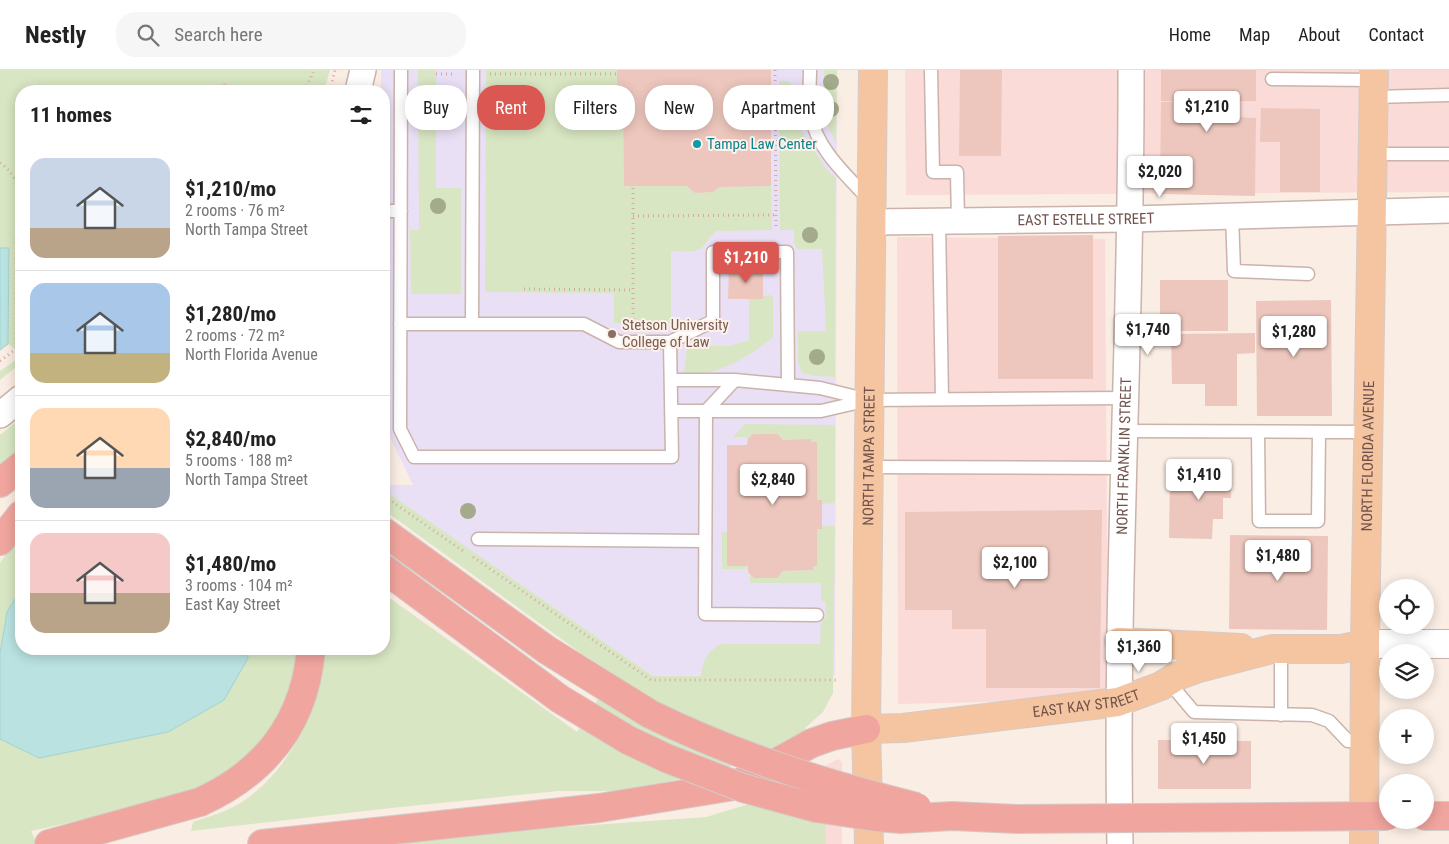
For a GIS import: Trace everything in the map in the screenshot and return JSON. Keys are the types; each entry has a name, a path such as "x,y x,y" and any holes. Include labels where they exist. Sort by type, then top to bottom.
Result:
{"highway":[{"path":"0,483 15,471"},
{"path":"0,541 15,522"},
{"path":"390,536 546,650 650,714 722,747 797,775 952,816"},
{"path":"390,573 560,699 628,740 704,774 784,800 876,817 901,819 952,816 1017,819 1379,816"},
{"path":"49,844 200,802 223,792 244,777 276,745 288,727 306,687 310,655"},
{"path":"262,844 599,808 734,786 812,743 832,736 866,729"},
{"path":"1434,816 1449,816"}],"main road":[{"name":"NORTH TAMPA STREET","path":"869,844 866,729 873,70"},
{"name":"NORTH FLORIDA AVENUE","path":"1364,844 1365,644 1374,82"},
{"path":"1120,642 1277,649"},
{"name":"EAST KAY STREET","path":"866,729 903,728 1118,702 1161,686 1168,681 1199,668 1277,649 1341,650 1365,644"}],"street":[{"path":"359,85 362,70"},
{"name":"NORTH FRANKLIN STREET","path":"1120,844 1118,702 1131,218 1131,70"},
{"name":"EAST ESTELLE STREET","path":"872,212 948,221 1449,210"},
{"path":"0,415 15,403"},
{"name":"EAST KAY STREET","path":"1365,644 1449,644"}],"lane":[{"path":"401,70 400,429 414,457 672,457 670,342"},
{"path":"472,324 473,70"},
{"path":"810,70 810,114 816,137 872,212"},
{"path":"931,70 933,172 957,172 948,221 942,399"},
{"path":"1272,79 1374,82 1449,95"},
{"path":"1374,154 1449,154"},
{"path":"390,211 401,211"},
{"path":"1232,215 1234,271 1308,274"},
{"path":"400,324 584,324 619,342 670,342 713,321 713,252 787,252 788,384"},
{"path":"671,380 735,380 788,384 820,388 870,400"},
{"path":"735,380 706,411 705,614 817,614"},
{"path":"671,411 821,411 870,400 1126,398"},
{"path":"1125,431 1369,432"},
{"path":"1258,432 1259,521 1318,521 1319,432"},
{"path":"869,467 1124,468"},
{"path":"478,539 705,541"},
{"path":"1277,649 1282,715"},
{"path":"1168,681 1194,712 1312,715 1329,722 1348,741 1365,741"}],"path":[{"path":"331,85 335,70"},
{"path":"775,70 776,230"},
{"path":"308,85 313,72"},
{"path":"436,74 458,74"},
{"path":"486,74 617,74"},
{"path":"0,162 8,168 15,180"},
{"path":"633,186 633,324"},
{"path":"633,216 776,215"},
{"path":"524,288 633,290"},
{"path":"0,360 15,350"},
{"path":"390,500 651,680 839,680"}],"shaded area":[{"name":"Stetson University College of Law","path":"381,70 837,70 835,675 653,676 390,495 390,485 413,485 390,437 390,85 381,85"},
{"path":"905,70 1449,70 1449,192 906,195"},
{"path":"897,237 1105,239 1108,699 898,704"},
{"path":"838,759 842,762 842,844 826,844 825,766"}],"green space":[{"path":"0,70 330,70 326,85 15,85 15,349 8,344 9,248 0,248"},
{"path":"418,70 436,70 436,85 418,85"},
{"path":"486,70 617,70 617,85 555,85 555,130 623,130 624,186 687,186 695,193 713,192 720,187 771,186 772,230 717,231 703,247 695,251 671,251 671,324 614,323 614,293 485,292 486,130 545,130 545,85 486,85"},
{"path":"824,70 837,70 836,144 830,130 834,130 834,85 825,85"},
{"path":"779,81 787,81 793,85 779,85"},
{"path":"418,130 436,130 436,188 461,188 461,294 411,294 410,230 419,230"},
{"path":"779,130 801,130 827,170 836,178 835,377 814,376 802,373 798,362 798,331 826,331 822,249 797,249 794,243 794,230 780,230"},
{"path":"770,295 773,297 773,337 744,358 718,370 694,374 684,372 687,349 696,346 729,346 749,340 749,299 763,299 763,296"},
{"path":"15,360 15,368 0,380 0,371"},
{"path":"15,423 15,465 0,477 0,435"},
{"path":"745,424 835,425 835,503 822,504 817,500 817,442 811,442 811,439 783,440 778,434 753,434 748,439 745,437 733,437"},
{"path":"390,494 653,676 701,676 706,657 721,644 820,644 821,622 826,617 826,602 821,600 821,583 750,583 750,574 777,578 783,571 813,570 813,566 817,565 817,529 821,529 822,526 835,526 833,693 823,712 805,728 810,734 779,751 722,769 663,783 613,791 558,791 191,831 193,822 239,804 262,786 277,770 301,733 309,713 321,671 322,655 390,655 390,598 577,732 614,674 582,654 390,514"},
{"path":"722,532 727,532 748,569 722,569"},
{"path":"15,541 15,599 7,612 0,653 0,563"},
{"path":"248,655 297,655 288,697 269,736 239,767 208,787 158,803 31,831 37,844 0,844 0,739 39,758 168,732 248,658"},
{"path":"825,766 826,844 387,844 550,828 706,817 749,804"}],"water":[{"path":"0,248 9,248 8,344 0,350"},
{"path":"15,599 15,655 248,655 248,658 224,700 168,732 39,758 0,739 0,653 7,612"}],"building":[{"name":"Tampa Law Center","path":"617,70 771,70 771,85 723,85 723,130 771,130 771,186 720,187 713,192 695,193 687,186 624,186 623,130 635,130 635,85 617,85"},
{"path":"960,70 1002,70 1001,156 959,156"},
{"path":"1161,70 1256,70 1256,101 1239,101 1238,117 1256,118 1255,196 1160,194 1161,102 1205,102 1161,101"},
{"path":"1261,108 1320,109 1320,192 1280,192 1280,142 1260,142"},
{"path":"1093,235 1093,379 998,379 998,236"},
{"path":"729,269 763,269 763,299 728,299"},
{"path":"1160,280 1228,280 1228,331 1160,331"},
{"path":"1331,300 1332,416 1257,416 1256,301"},
{"path":"1255,333 1255,353 1237,354 1237,406 1205,406 1205,384 1172,384 1171,334"},
{"path":"753,434 778,434 783,440 811,439 811,442 817,442 817,500 822,500 822,529 817,529 817,566 813,566 813,570 783,571 777,578 754,578 748,572 748,566 727,566 727,445 747,445 748,439"},
{"path":"1211,460 1232,461 1231,498 1223,498 1223,519 1213,519 1212,539 1169,538 1170,475 1211,475"},
{"path":"1102,510 1100,688 986,688 986,629 952,629 952,610 905,610 905,512"},
{"path":"1230,535 1328,536 1327,630 1229,629"},
{"path":"1158,740 1251,741 1251,789 1158,789"}],"place":[{"name":"Tampa Law Center","path":"697,144"},
{"name":"Stetson University College of Law","path":"612,334"}]}
